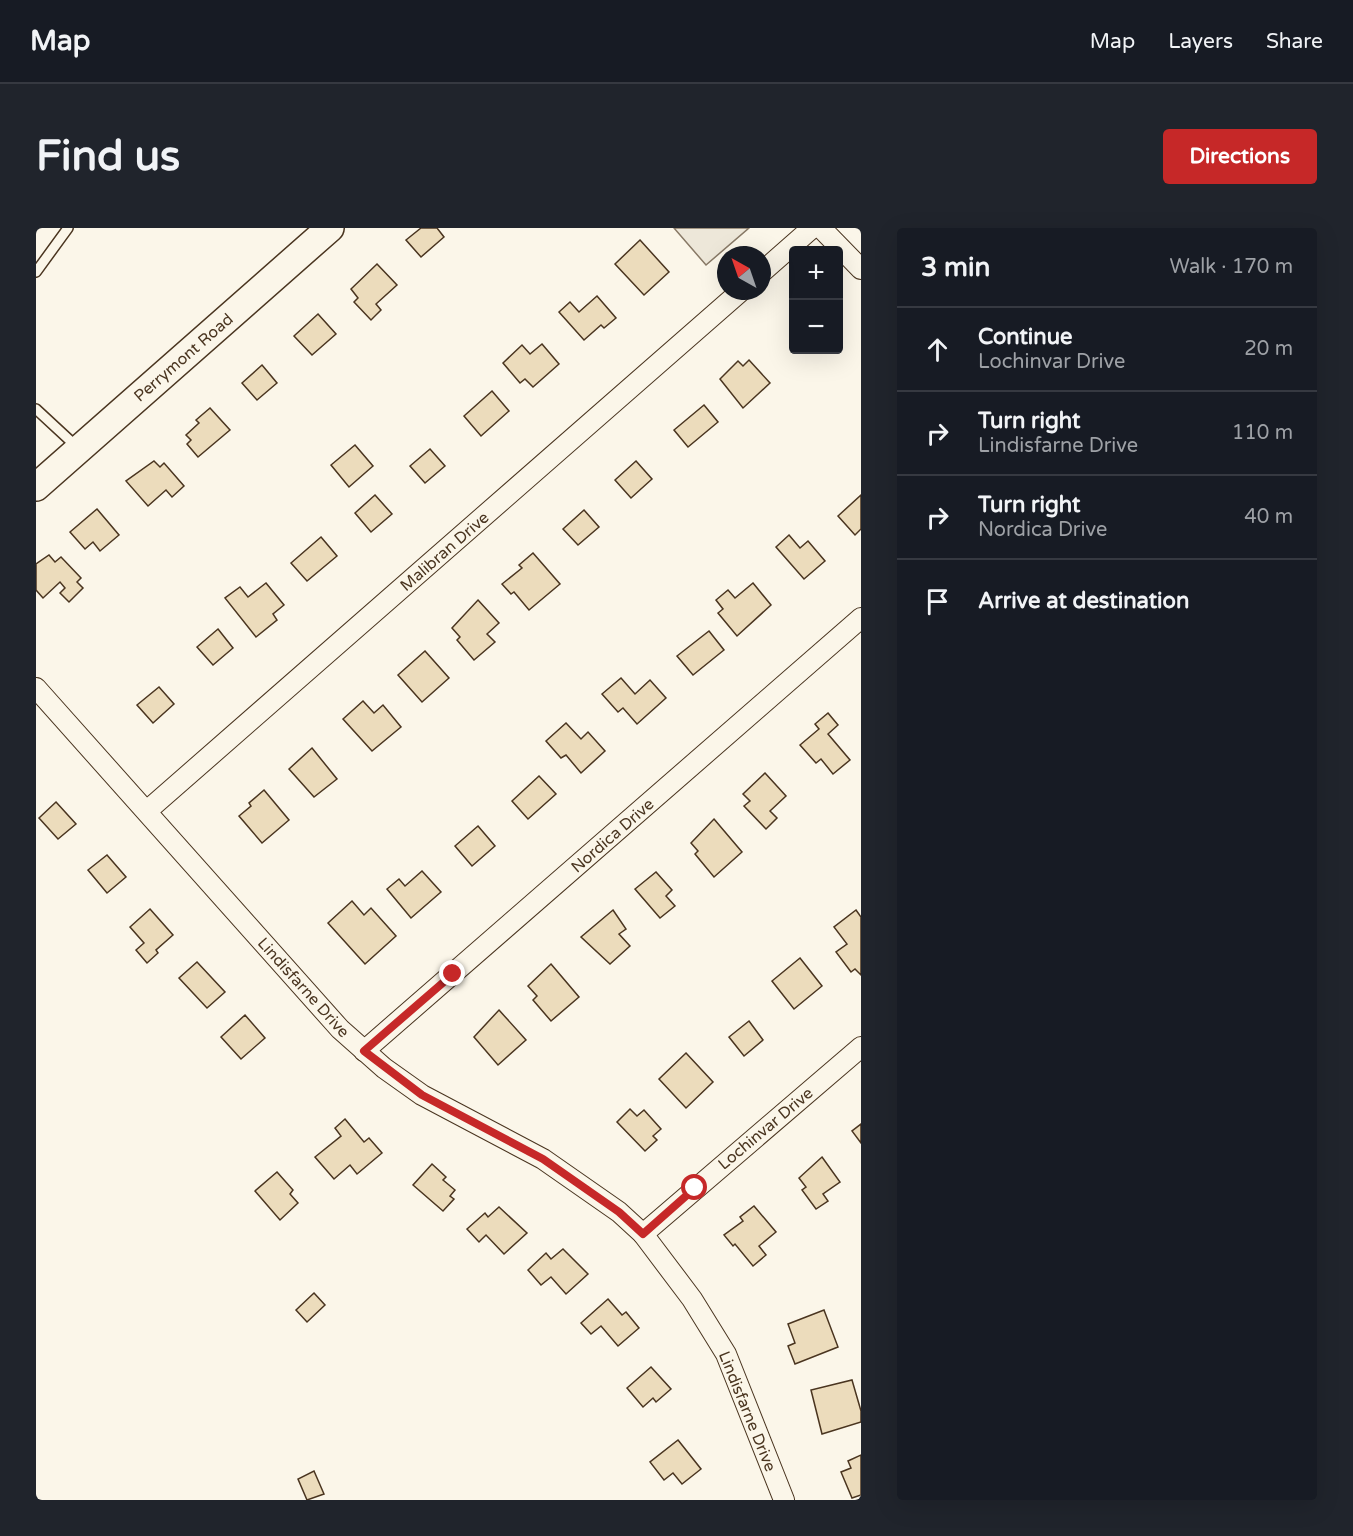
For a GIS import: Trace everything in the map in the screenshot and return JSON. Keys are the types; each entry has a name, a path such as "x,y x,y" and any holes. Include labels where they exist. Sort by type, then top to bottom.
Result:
{"street":[{"name":"Perrymont Road","path":"36,487 330,228"},
{"path":"771,264 812,228"},
{"path":"820,228 861,268"},
{"name":"Malibran Drive","path":"148,810 731,300"},
{"name":"Nordica Drive","path":"364,1051 861,618"},
{"name":"Lindisfarne Drive","path":"36,688 148,810 340,1029 364,1051 422,1095 543,1159 619,1212 643,1234 692,1299 726,1354 784,1500"},
{"name":"Lochinvar Drive","path":"643,1234 861,1047"}],"lane":[{"path":"36,272 68,228"},
{"path":"36,410 79,449"}],"shaded area":[{"path":"674,228 749,228 728,246 717,246 717,256 706,265"}],"building":[{"path":"421,228 437,228 444,237 421,257 406,240"},
{"path":"640,240 669,272 644,295 615,264"},
{"path":"377,264 397,285 376,304 381,310 371,320 354,302 358,298 351,289"},
{"path":"597,296 616,318 604,328 601,325 584,340 559,312 570,302 579,312"},
{"path":"318,314 336,334 312,355 294,336"},
{"path":"542,344 559,364 533,387 525,379 520,383 503,363 522,345 530,354"},
{"path":"749,360 770,383 743,408 720,379 738,361 743,366"},
{"path":"262,365 277,383 257,400 242,383"},
{"path":"492,391 509,411 481,436 464,416"},
{"path":"704,405 718,422 688,447 674,430"},
{"path":"210,408 230,430 198,457 187,444 191,440 186,435 199,423 196,420"},
{"path":"355,445 373,466 349,487 331,465"},
{"path":"430,449 445,466 425,483 410,466"},
{"path":"154,461 160,467 164,463 184,486 172,497 166,490 148,506 126,481"},
{"path":"636,461 652,479 631,498 615,480"},
{"path":"375,495 392,514 371,532 355,513"},
{"path":"861,495 861,529 855,535 838,516"},
{"path":"97,509 119,535 100,551 93,542 85,549 70,532"},
{"path":"584,510 599,527 578,545 563,529"},
{"path":"789,535 800,548 808,541 825,561 804,579 776,547"},
{"path":"321,537 337,556 307,581 291,563"},
{"path":"533,553 560,584 529,610 514,592 511,594 502,584 522,568 519,565"},
{"path":"49,555 55,562 61,557 81,578 77,582 83,588 69,602 60,593 65,588 60,582 43,598 36,590 36,564"},
{"path":"266,583 284,605 273,614 277,620 256,637 225,598 240,587 248,597"},
{"path":"753,583 771,605 737,636 718,613 723,609 716,600 728,590 735,598"},
{"path":"478,600 499,623 487,634 495,642 474,660 457,640 460,637 452,628"},
{"path":"218,629 233,648 213,665 197,647"},
{"path":"709,631 724,650 693,675 677,656"},
{"path":"425,651 449,678 422,702 398,675"},
{"path":"621,678 635,694 650,680 666,698 637,724 623,708 618,712 602,694"},
{"path":"159,687 174,704 153,723 137,705"},
{"path":"363,701 374,713 383,705 401,727 372,751 343,719"},
{"path":"828,713 838,725 828,734 850,760 833,774 821,759 816,763 800,745 819,729 815,724"},
{"path":"566,723 581,739 588,732 605,751 581,773 566,755 561,758 546,741"},
{"path":"312,748 337,779 314,797 289,769"},
{"path":"765,773 786,796 770,811 777,818 766,829 744,806 750,801 743,794"},
{"path":"539,776 556,794 528,819 512,801"},
{"path":"264,790 289,820 262,843 239,816 251,806 249,803"},
{"path":"56,802 76,824 58,839 39,818"},
{"path":"714,819 742,852 714,877 695,854 698,851 691,843"},
{"path":"478,826 495,846 472,866 455,846"},
{"path":"107,855 126,877 107,893 88,870"},
{"path":"422,871 441,892 411,918 387,889 399,879 405,886"},
{"path":"656,872 672,890 666,896 675,906 660,918 635,889"},
{"path":"352,901 364,915 371,908 396,936 365,964 328,923"},
{"path":"150,909 173,935 156,950 158,953 147,963 136,950 144,943 130,927"},
{"path":"613,910 626,929 619,934 630,946 610,964 581,937"},
{"path":"856,910 861,917 861,975 855,969 851,972 836,952 847,944 834,927"},
{"path":"800,958 822,986 794,1009 772,981"},
{"path":"197,962 225,992 207,1008 179,978"},
{"path":"551,964 579,997 551,1021 533,1000 537,996 528,986"},
{"path":"499,1010 526,1040 498,1065 474,1037"},
{"path":"245,1015 265,1038 241,1059 221,1037"},
{"path":"749,1021 763,1040 744,1056 729,1037"},
{"path":"686,1053 713,1082 686,1108 659,1079"},
{"path":"630,1109 637,1116 644,1110 661,1129 653,1136 657,1140 645,1151 617,1122"},
{"path":"345,1119 364,1142 369,1138 382,1153 357,1174 350,1165 334,1179 315,1157 341,1136 335,1128"},
{"path":"861,1124 861,1143 852,1131"},
{"path":"822,1157 840,1182 823,1194 828,1201 816,1209 802,1190 806,1187 799,1178"},
{"path":"432,1164 446,1177 443,1180 455,1190 450,1196 454,1199 443,1211 413,1185"},
{"path":"277,1172 293,1190 290,1194 298,1203 280,1220 255,1191"},
{"path":"754,1206 776,1232 759,1246 766,1255 753,1266 735,1244 733,1246 724,1235 743,1221 740,1217"},
{"path":"499,1207 527,1233 504,1254 486,1235 479,1242 467,1229 485,1213 488,1217"},
{"path":"563,1249 588,1274 566,1294 551,1277 541,1285 528,1270 546,1253 551,1259"},
{"path":"314,1293 325,1305 307,1322 296,1310"},
{"path":"608,1299 622,1315 626,1312 639,1328 618,1346 601,1326 591,1334 581,1323"},
{"path":"824,1310 838,1347 795,1364 788,1346 795,1343 788,1324"},
{"path":"651,1367 671,1389 656,1402 653,1398 643,1407 627,1388"},
{"path":"852,1380 861,1411 861,1422 822,1434 811,1390"},
{"path":"678,1440 701,1469 682,1484 673,1473 664,1480 650,1462"},
{"path":"861,1455 861,1495 852,1498 841,1472 851,1468 848,1461"},
{"path":"314,1471 324,1494 307,1500 298,1479"}],"route":[{"path":"453,974 364,1051 422,1095 543,1159 619,1212 643,1234 695,1188"}]}
